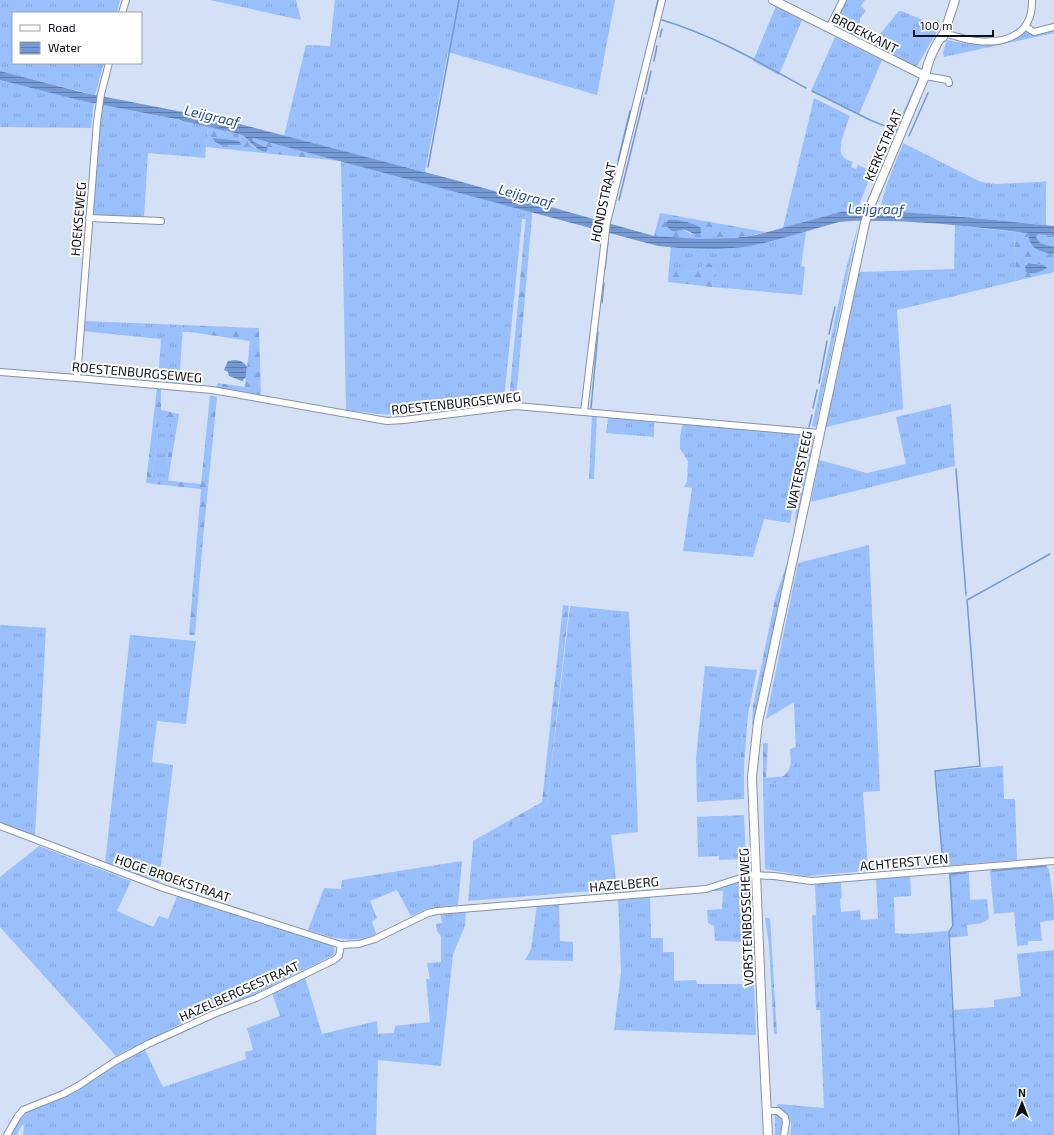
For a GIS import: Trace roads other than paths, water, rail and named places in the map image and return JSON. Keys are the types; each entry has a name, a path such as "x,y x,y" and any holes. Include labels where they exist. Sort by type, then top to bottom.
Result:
{"street":[{"path":"122,12 126,0"},
{"name":"HONDSTRAAT","path":"584,412 607,222 662,0"},
{"name":"BROEKKANT","path":"774,0 925,76"},
{"path":"829,28 843,0"},
{"name":"KERKSTRAAT","path":"865,223 868,211 925,76 926,68 936,45 944,33 955,0"},
{"path":"944,33 962,39 976,41 1009,38 1019,33 1026,27 1030,18 1032,0"},
{"path":"1026,27 1034,32 1054,27"},
{"name":"HOEKSEWEG","path":"77,378 99,106 109,64"},
{"path":"925,76 948,80 949,83"},
{"path":"89,218 161,221"},
{"name":"WATERSTEEG","path":"758,722 865,223"},
{"name":"ROESTENBURGSEWEG","path":"0,372 212,390 387,421 516,406 820,433"},
{"name":"VORSTENBOSSCHEWEG","path":"758,722 752,776 768,1135"},
{"name":"HOGE BROEKSTRAAT","path":"0,826 162,888 341,945"},
{"name":"ACHTERST VEN","path":"756,875 811,881 1054,861"},
{"name":"HAZELBERG","path":"341,945 359,944 375,939 428,913 492,906 706,889 743,877 756,875"},
{"name":"HAZELBERGSESTRAAT","path":"7,1135 23,1110 68,1091 114,1062 148,1044 214,1014 256,998 334,960 339,956 341,945"},
{"path":"767,1111 778,1111 785,1117 786,1122 784,1135"}],"water":[{"path":"0,71 85,93 224,120 455,180 654,236 699,239 735,238 756,235 841,212 893,212 953,216 1054,226 1054,236 1038,234 1036,237 1040,243 1054,247 1054,254 1036,249 1029,239 1028,233 941,224 888,221 839,222 772,241 738,248 704,249 658,246 253,138 252,139 254,142 268,148 266,152 262,151 242,135 201,124 83,101 0,80"},
{"path":"213,138 239,141 241,144 221,145 214,141"},
{"path":"668,220 694,224 701,228 701,233 694,234 683,230 672,231 665,225"},
{"path":"1028,263 1044,265 1047,268 1037,272 1026,272 1025,266"},
{"path":"228,361 241,361 247,366 246,377 242,381 229,376 228,372 224,370"}],"waterway":[{"path":"428,167 459,0"},
{"path":"654,17 658,0"},
{"path":"662,20 718,41 806,88"},
{"path":"660,37 662,29"},
{"path":"654,61 657,46"},
{"path":"646,94 651,71"},
{"path":"812,91 870,120 890,128"},
{"path":"909,136 928,93"},
{"path":"619,200 644,98"},
{"path":"618,161 630,111"},
{"name":"Leijgraaf","path":"182,120 225,130"},
{"path":"604,218 617,166"},
{"path":"605,269 608,241"},
{"path":"602,303 604,283"},
{"path":"829,334 835,307"},
{"path":"591,408 598,332"},
{"path":"819,383 827,341"},
{"path":"813,408 817,390"},
{"path":"809,427 812,415"},
{"path":"956,469 966,595"},
{"path":"943,865 935,771 980,766 967,600 1050,554"},
{"path":"1027,868 1046,866"},
{"path":"992,871 1024,868"},
{"path":"959,1135 949,932 953,925 950,874 966,873"}]}
